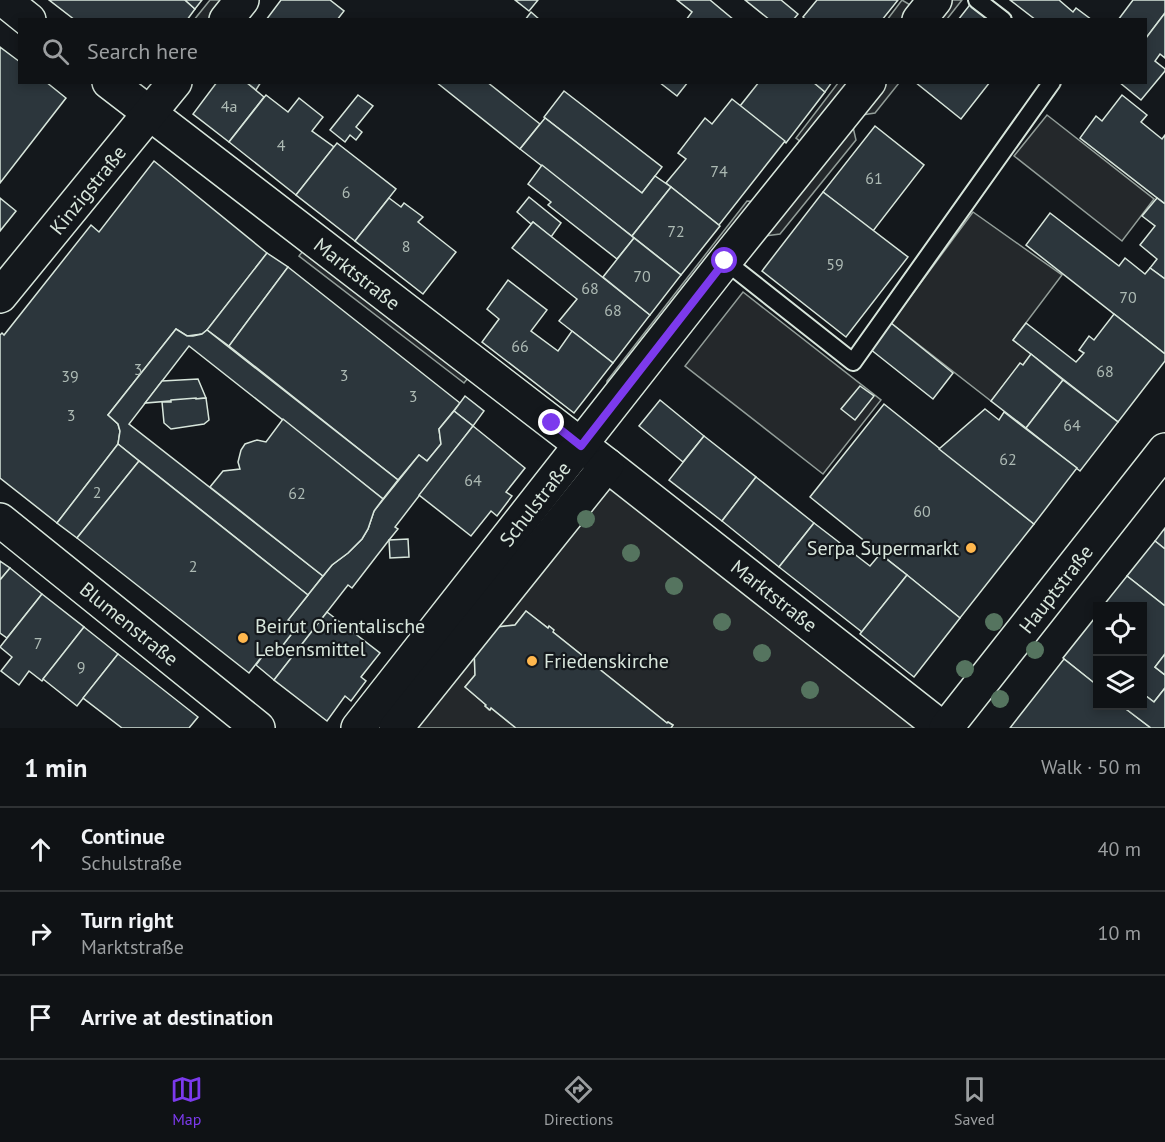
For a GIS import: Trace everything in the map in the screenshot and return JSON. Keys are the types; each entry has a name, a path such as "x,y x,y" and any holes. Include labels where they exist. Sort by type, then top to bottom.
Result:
{"street":[{"path":"4,0 26,18"},
{"path":"228,18 242,0"},
{"path":"921,18 935,0"},
{"name":"Marktstraße","path":"112,84 944,728"},
{"name":"Kinzigstraße","path":"0,296 173,84"},
{"name":"Schulstraße","path":"358,728 594,455 725,261 867,84"},
{"name":"Hauptstraße","path":"944,728 1165,450"},
{"path":"396,728 594,455"},
{"name":"Blumenstraße","path":"0,520 258,728"}],"lane":[{"path":"977,0 1000,18"},
{"path":"725,261 853,362 1051,84"}],"shaded area":[{"path":"210,0 224,0 212,18 196,18"},
{"path":"902,0 912,6 902,18 888,18"},
{"path":"949,0 962,0 948,18 936,18"},
{"path":"837,84 852,84 805,145 796,138"},
{"path":"885,84 898,84 875,113 862,115"},
{"path":"1047,115 1154,199 1122,241 1014,156"},
{"path":"853,127 856,140 780,234 765,236"},
{"path":"747,201 761,202 608,399 607,381"},
{"path":"973,212 1062,275 1013,340 1031,354 1023,365 1020,364 991,401 891,323"},
{"path":"307,246 472,373 464,383 299,256"},
{"path":"743,292 881,400 823,474 685,366"},
{"path":"607,465 942,728 671,728 673,725 667,723 526,611 515,625 489,628 474,647 475,675 465,687 489,710 491,708 516,728 396,728"}],"building":[{"path":"49,0 185,0 195,9 188,18 72,18"},
{"path":"185,0 202,0 195,9"},
{"path":"281,0 330,0 344,11 339,18 268,18"},
{"path":"515,0 538,0 529,11"},
{"path":"677,0 710,0 732,18 688,18 692,12"},
{"path":"745,0 781,0 798,14 795,18 768,18"},
{"path":"817,0 898,0 884,18 803,17"},
{"path":"1010,0 1059,0 1073,12 1076,8 1089,18 1033,18"},
{"path":"1133,0 1165,0 1165,13 1147,37 1147,18 1120,18"},
{"path":"972,2 991,18 960,18"},
{"path":"531,12 538,18 526,18"},
{"path":"1165,13 1165,58 1160,54 1155,61 1165,71 1141,100 1121,84 1147,84 1147,37"},
{"path":"0,47 18,60 18,84 48,84 66,98 0,183"},
{"path":"216,84 248,84 264,97 229,142 193,114"},
{"path":"248,84 260,84 256,90"},
{"path":"439,84 490,84 540,124 520,149"},
{"path":"662,84 686,84 677,96"},
{"path":"757,84 815,84 825,92 786,143 740,106"},
{"path":"815,84 831,84 825,92"},
{"path":"917,84 988,84 961,119"},
{"path":"564,91 662,167 642,193 544,117"},
{"path":"266,95 288,112 299,98 323,117 312,131 334,147 296,195 229,142"},
{"path":"358,95 373,106 356,127 362,132 356,140 350,135 345,142 330,130"},
{"path":"1122,95 1147,115 1141,122 1162,139 1165,135 1165,204 1080,138 1096,116 1102,121"},
{"path":"732,99 785,141 719,225 666,183 686,159 678,153 705,118 712,124"},
{"path":"545,118 642,193 655,176 671,187 632,236 520,149"},
{"path":"875,126 924,165 873,231 823,192"},
{"path":"337,143 396,189 355,241 296,195"},
{"path":"154,161 267,253 207,330 202,334 187,336 176,329 108,415 118,424 120,431 118,444 57,523 0,478 0,335 2,333 4,335 91,225 99,232"},
{"path":"542,165 634,238 617,259 548,205 551,202 528,184"},
{"path":"671,187 720,226 681,275 632,236"},
{"path":"823,192 908,257 846,337 762,271"},
{"path":"529,197 561,223 551,237 517,212"},
{"path":"0,198 16,211 0,231"},
{"path":"389,198 401,207 404,203 423,217 418,222 456,252 423,294 355,241"},
{"path":"1157,198 1165,204 1165,279 1150,268 1157,259 1140,245 1155,226 1142,216"},
{"path":"1050,213 1119,266 1125,258 1145,274 1150,268 1165,279 1165,354 1026,245"},
{"path":"533,222 650,315 613,363 559,321 577,299 512,248"},
{"path":"634,238 681,275 650,315 603,277"},
{"path":"267,253 288,267 229,346 207,330"},
{"path":"288,267 460,403 439,429 441,444 427,461 419,455 398,480 229,346"},
{"path":"508,280 547,310 531,331 558,351 572,331 613,363 574,413 482,342 499,319 487,309"},
{"path":"1114,314 1165,354 1165,361 1118,422 1013,340 1026,323 1076,362 1084,353 1079,350 1089,336 1094,340"},
{"path":"891,323 953,373 933,399 870,349"},
{"path":"176,329 187,336 202,334 207,330 398,480 383,499 189,346 129,424 323,576 308,595 118,444 120,431 118,424 108,415"},
{"path":"1031,354 1063,380 1026,428 991,401 1020,363 1023,365"},
{"path":"198,379 206,398 145,403 162,381"},
{"path":"1063,380 1118,422 1080,471 1026,428"},
{"path":"860,386 874,396 855,420 841,409"},
{"path":"465,396 484,411 473,426 454,411"},
{"path":"206,398 209,420 204,424 171,429 164,423 162,402"},
{"path":"660,400 704,436 683,462 639,426"},
{"path":"884,404 1034,524 960,618 810,497"},
{"path":"985,409 999,420 1004,412 1077,468 1034,524 939,449"},
{"path":"454,411 473,426 395,527 398,529 352,588 348,585 274,680 256,665 270,646 283,645 297,627 288,620 332,565 362,539 374,511 419,455 427,461 441,444 439,429"},
{"path":"283,419 383,499 374,511 362,539 323,576 210,487 223,471 240,469 238,462 245,444 257,440 266,442"},
{"path":"473,426 525,468 506,492 512,496 497,516 491,511 471,536 419,495"},
{"path":"704,436 756,477 722,521 669,480"},
{"path":"118,444 139,461 77,538 57,523"},
{"path":"139,461 308,595 288,620 297,627 283,645 270,646 249,673 77,538"},
{"path":"756,477 814,523 779,567 722,521"},
{"path":"814,523 870,566 880,554 907,575 862,632 779,567"},
{"path":"1165,528 1165,549 1155,541"},
{"path":"408,539 409,557 390,558 389,540"},
{"path":"1155,541 1165,549 1165,606 1127,576"},
{"path":"0,561 10,568 0,580"},
{"path":"10,568 42,594 7,638 0,633 0,580"},
{"path":"907,575 960,618 914,677 860,634"},
{"path":"1127,576 1165,606 1165,654 1155,667 1165,675 1165,688 1154,702 1147,697 1147,602 1106,602"},
{"path":"42,594 84,627 42,681 29,671 19,685 1,671 12,657 0,647"},
{"name":"Friedenskirche","path":"526,611 548,628 549,626 554,630 553,632 667,723 673,725 671,728 516,728 491,708 490,710 485,706 465,687 475,675 474,647 489,628 515,625"},
{"path":"327,612 380,653 361,677 366,681 351,701 345,696 327,721 274,680"},
{"path":"1093,620 1093,682 1063,658"},
{"path":"84,627 118,654 77,706 43,679"},
{"path":"118,654 198,717 189,728 122,728 83,698"},
{"path":"1165,654 1165,675 1155,667"},
{"path":"1064,659 1093,682 1093,710 1127,710 1151,728 1010,728"},
{"path":"1165,688 1165,728 1151,728 1127,710 1147,710 1147,697 1154,702"}],"place":[{"name":"Serpa Supermarkt","path":"971,548"},
{"name":"Beirut Orientalische Lebensmittel","path":"243,638"},
{"name":"Friedenskirche","path":"532,661"}],"route":[{"path":"552,423 581,446 725,261"}]}
